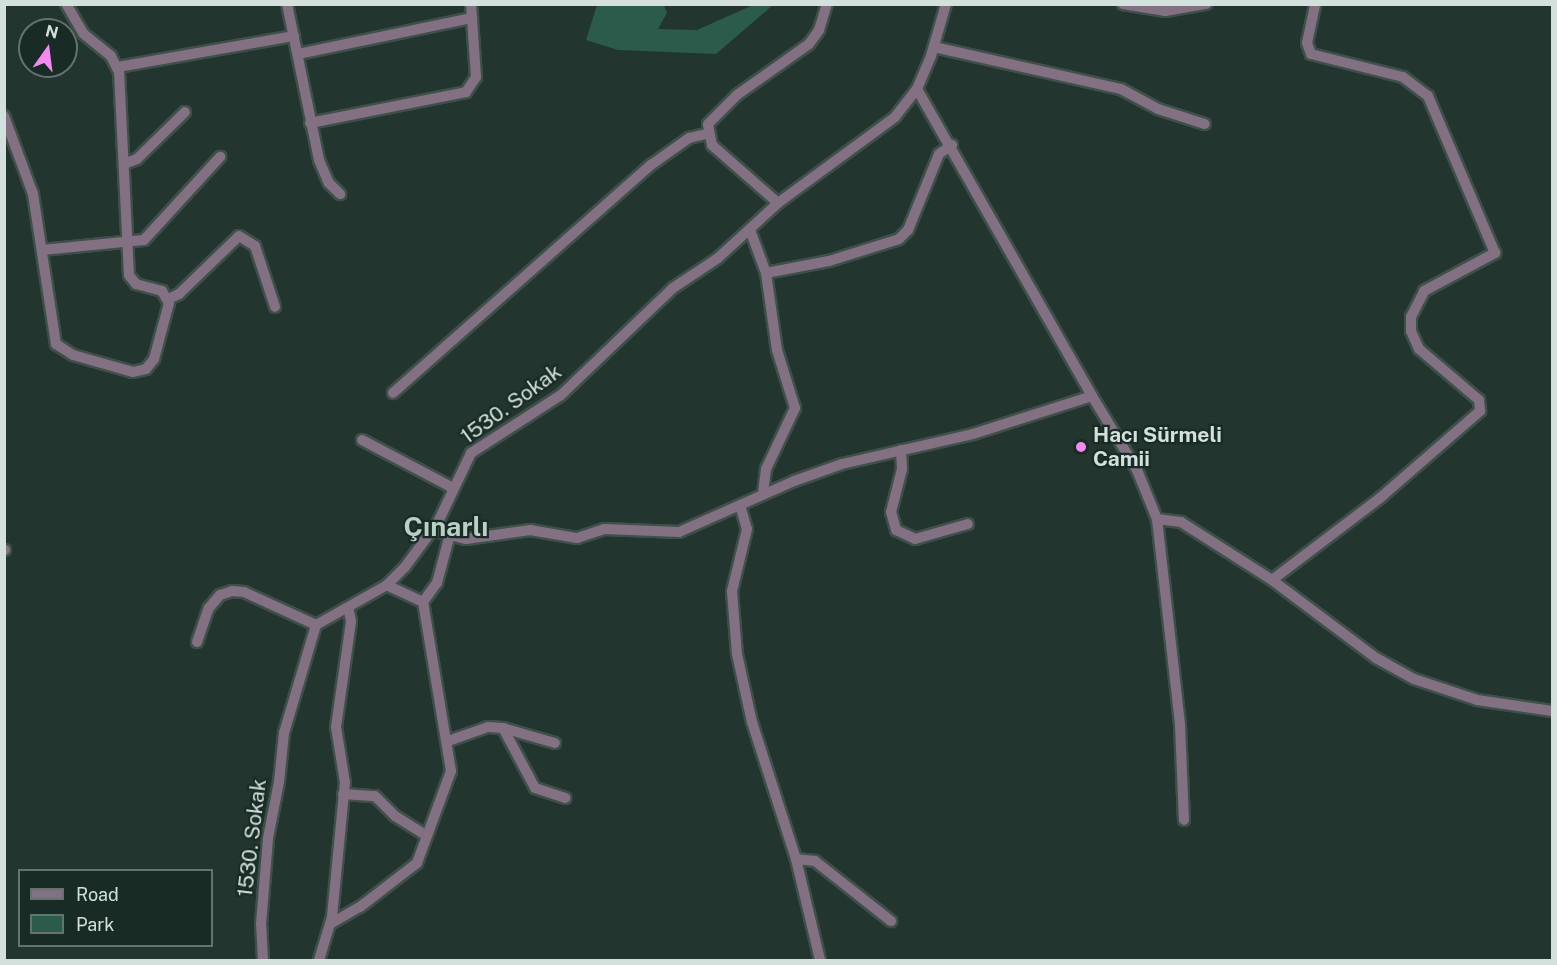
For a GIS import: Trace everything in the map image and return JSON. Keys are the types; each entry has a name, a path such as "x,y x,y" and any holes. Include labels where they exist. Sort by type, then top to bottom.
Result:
{"street":[{"path":"66,4 83,33 118,67 128,243 133,282 162,291 168,299"},
{"path":"287,4 310,123 324,172 340,194"},
{"path":"310,123 466,92 476,77 471,4"},
{"path":"778,203 712,145 707,134 708,124 717,111 813,40 827,4"},
{"name":"1530. Sokak","path":"263,960 261,924 268,838 279,782 284,732 316,625 387,585 405,567 432,530 471,453 561,395 673,288 750,230 778,203 895,117 917,88 934,47 946,4"},
{"path":"1124,5 1165,11 1206,4"},
{"path":"1272,580 1380,498 1480,411 1479,400 1419,349 1411,332 1411,317 1424,291 1495,253 1428,96 1403,77 1311,54 1307,43 1315,4"},
{"path":"298,54 472,18"},
{"path":"118,67 294,36"},
{"path":"934,47 1121,89 1158,109 1205,124"},
{"path":"917,88 952,145 1092,396 1137,470 1157,519 1180,725 1184,820"},
{"path":"124,164 137,159 185,112"},
{"path":"4,116 33,194 53,338 68,354 133,372 146,369 154,359 168,299"},
{"path":"393,393 651,165 689,138 707,134"},
{"path":"766,273 829,261 899,239 908,230 939,154 952,145"},
{"path":"42,250 128,243 147,238 220,157"},
{"path":"750,230 766,273 777,350 795,408 766,469 763,494"},
{"path":"168,299 179,294 239,236 255,246 275,307"},
{"path":"432,530 466,539 530,530 577,537 604,529 679,532 763,494 842,464 973,434 1092,396"},
{"path":"362,440 453,488"},
{"path":"901,450 902,470 891,512 896,530 915,539 968,524"},
{"path":"740,505 747,529 732,591 737,654 752,722 796,859 820,960"},
{"path":"1157,519 1181,522 1272,580 1376,658 1414,679 1477,700 1552,711"},
{"path":"330,924 360,907 417,863 425,835 451,771 448,741 423,602 437,583 450,534"},
{"path":"387,585 423,602"},
{"path":"197,642 209,608 220,595 232,591 244,592 316,625"},
{"path":"319,960 330,924 344,794 336,727 351,621 348,608"},
{"path":"448,741 488,727 503,728 555,743"},
{"path":"503,728 535,788 565,798"},
{"path":"344,794 375,796 395,816 425,835"},
{"path":"796,859 815,861 891,921"}],"green space":[{"path":"597,5 664,5 667,13 658,29 697,30 753,5 773,5 716,54 618,50 586,40"}],"place":[{"name":"Hacı Sürmeli Camii","path":"1081,447"}],"district":[{"name":"Çınarlı","path":"446,527"}]}
